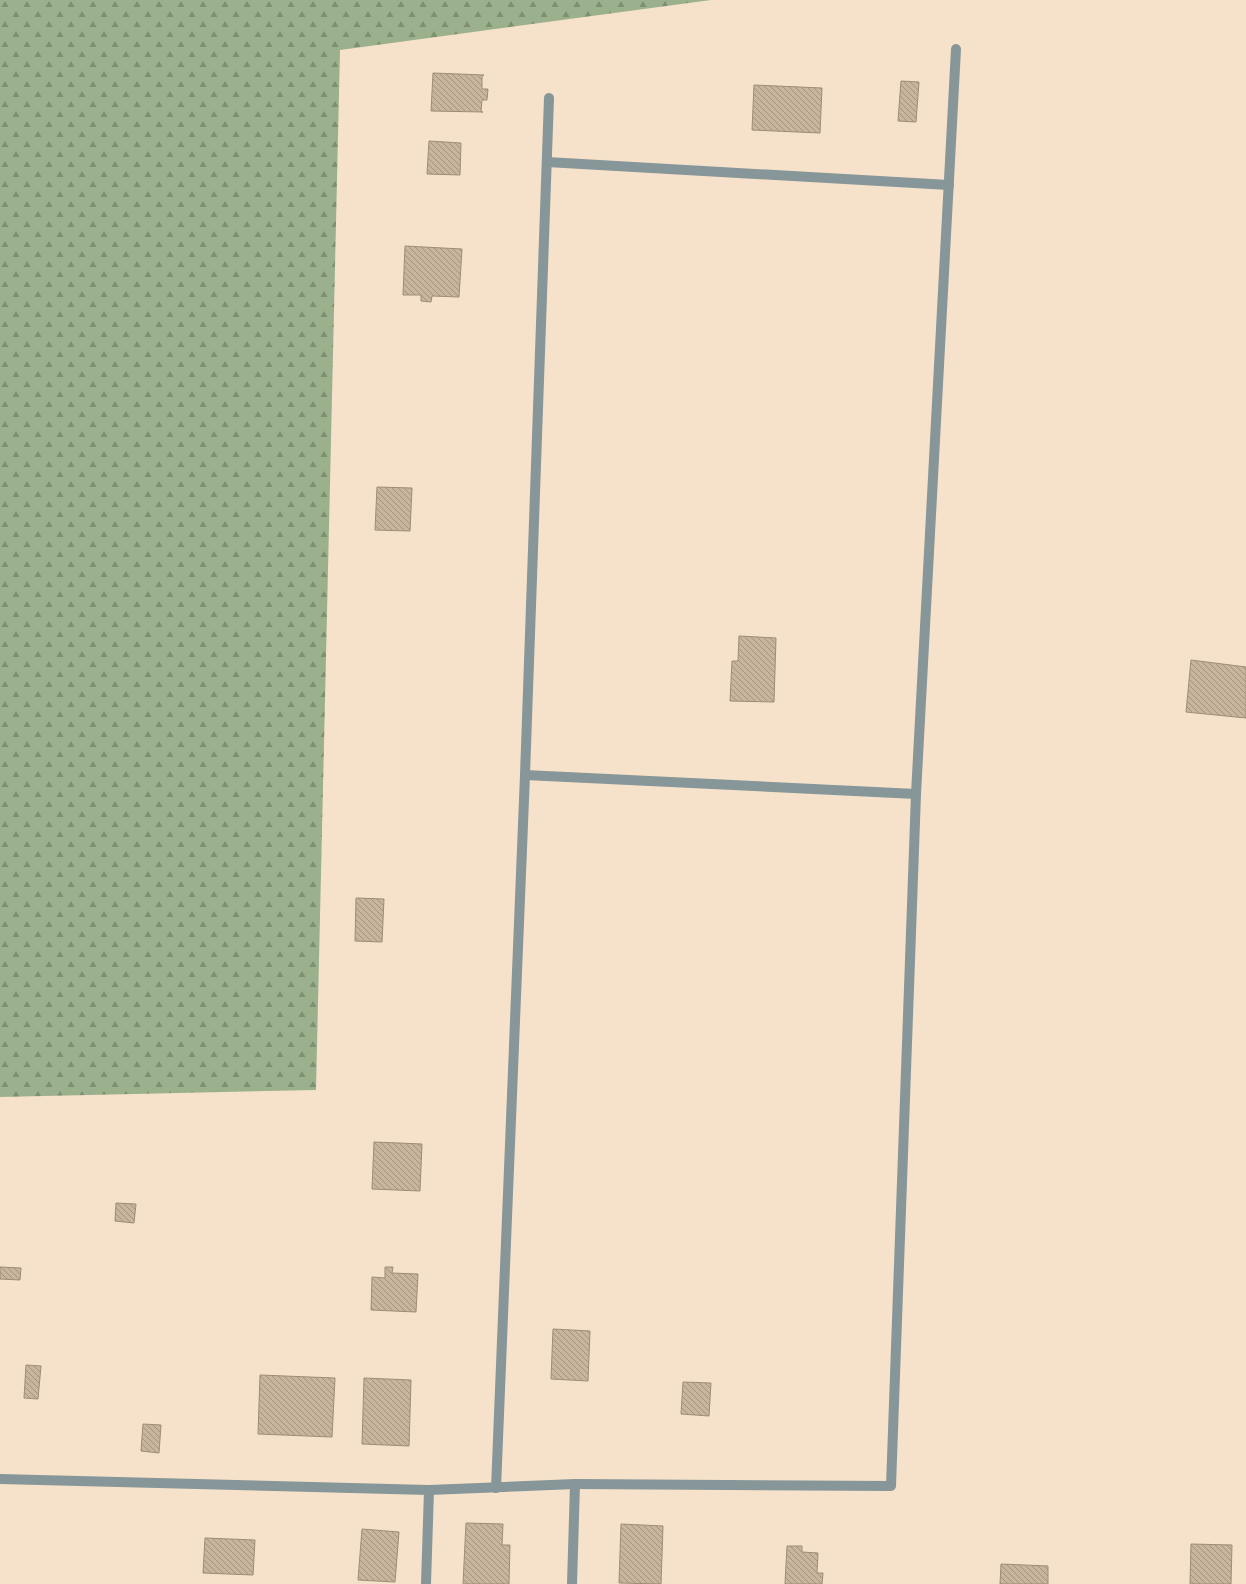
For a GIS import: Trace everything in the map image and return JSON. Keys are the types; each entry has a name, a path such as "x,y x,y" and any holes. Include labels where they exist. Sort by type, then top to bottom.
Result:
{"street":[{"path":"0,1479 429,1490 575,1484 891,1486 916,794 956,49"},
{"path":"496,1488 525,775 549,98"},
{"path":"547,162 949,185"},
{"path":"525,775 916,794"},
{"path":"572,1584 575,1484"},
{"path":"426,1584 429,1490"}],"green space":[{"path":"0,0 711,0 340,50 316,1090 0,1097"}],"building":[{"path":"433,73 484,75 482,76 482,89 488,89 487,100 482,100 481,112 431,111"},
{"path":"901,81 919,82 916,122 898,121"},
{"path":"754,85 822,88 820,133 752,130"},
{"path":"429,141 461,143 460,175 427,174"},
{"path":"405,246 462,249 459,297 432,296 431,302 421,301 421,295 403,295"},
{"path":"377,487 412,488 410,531 375,530"},
{"path":"739,636 776,638 774,702 730,701 732,661 738,661"},
{"path":"1191,660 1246,667 1246,718 1186,712"},
{"path":"356,898 384,899 382,942 355,941"},
{"path":"374,1142 422,1144 420,1191 372,1189"},
{"path":"116,1203 136,1204 134,1223 115,1221"},
{"path":"0,1267 21,1268 20,1280 0,1279"},
{"path":"385,1267 393,1267 392,1273 418,1274 416,1312 371,1310 372,1277 385,1278"},
{"path":"553,1329 590,1331 588,1381 551,1379"},
{"path":"26,1365 41,1366 38,1399 24,1398"},
{"path":"260,1375 335,1378 332,1437 258,1434"},
{"path":"364,1378 411,1380 409,1446 362,1444"},
{"path":"683,1382 711,1383 709,1416 681,1414"},
{"path":"143,1424 161,1425 159,1453 141,1451"},
{"path":"466,1523 503,1524 502,1545 510,1545 509,1584 463,1584"},
{"path":"621,1524 663,1526 661,1584 619,1583"},
{"path":"362,1529 399,1532 395,1582 358,1580"},
{"path":"205,1538 255,1540 253,1575 203,1573"},
{"path":"1191,1544 1232,1545 1231,1584 1190,1584"},
{"path":"787,1546 802,1546 802,1552 818,1553 817,1573 823,1573 822,1584 785,1584"},
{"path":"1001,1564 1048,1566 1048,1584 1000,1584"}]}
